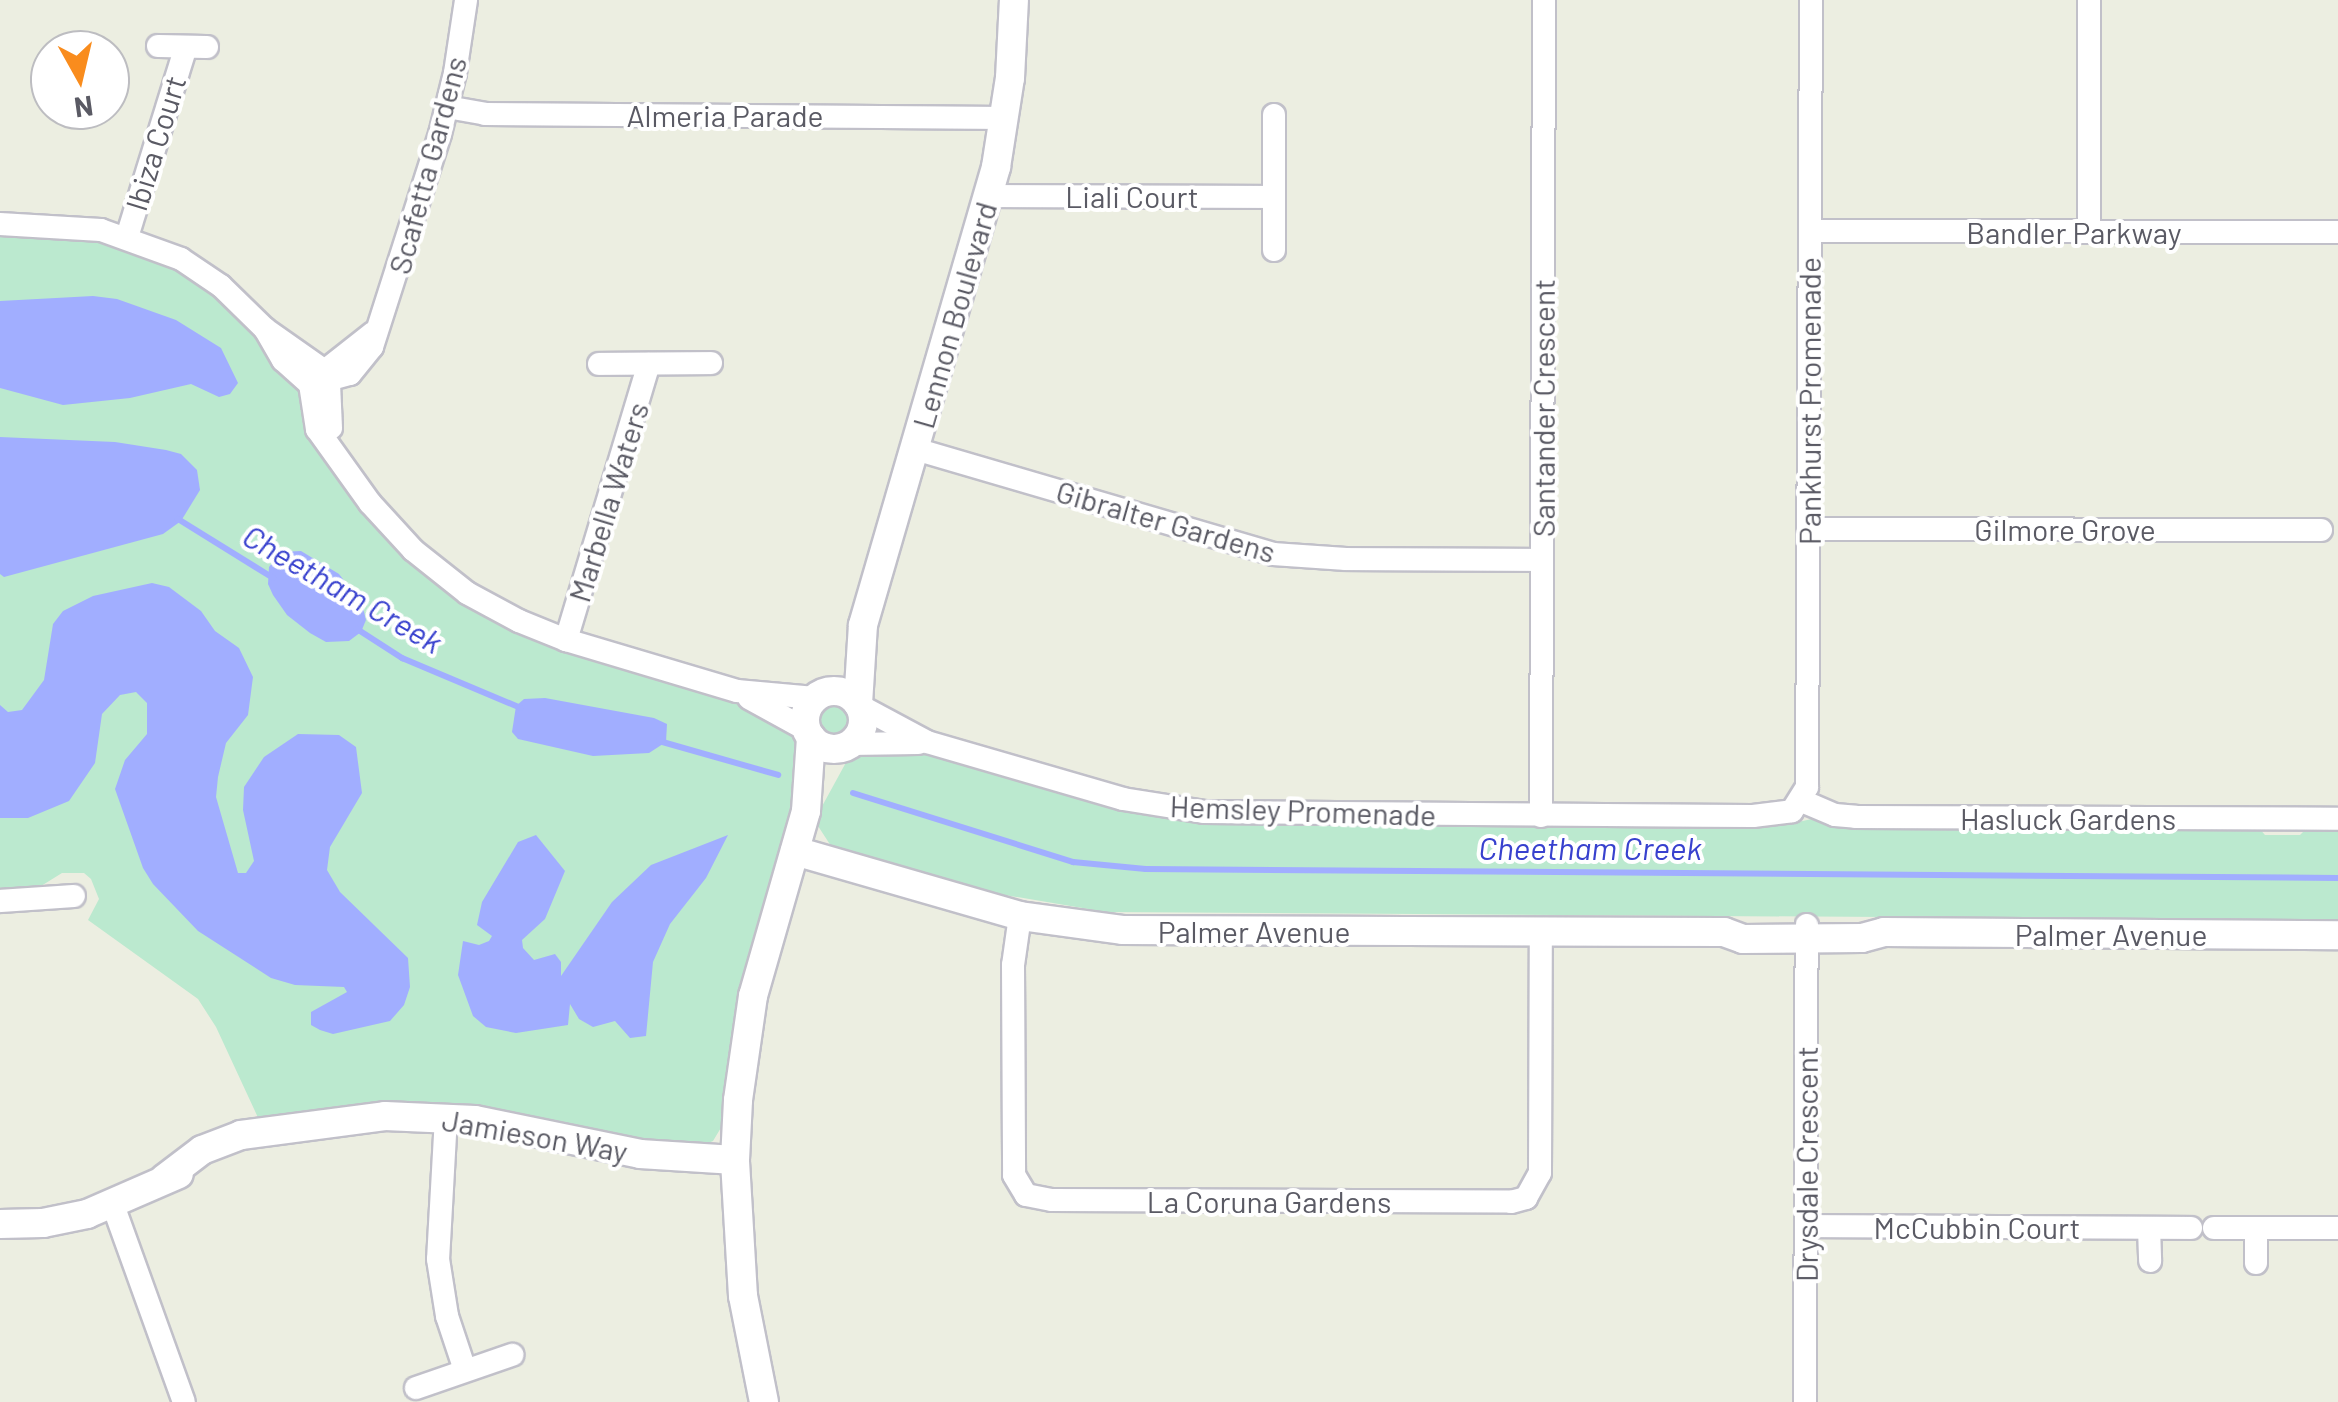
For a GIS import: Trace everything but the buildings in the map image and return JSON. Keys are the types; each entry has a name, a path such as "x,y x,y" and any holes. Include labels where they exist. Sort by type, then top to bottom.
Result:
{"street":[{"name":"Scafetta Gardens","path":"320,378 350,374 366,357 380,328 447,107 466,0"},
{"name":"Lennon Boulevard","path":"858,705 863,625 990,196 1005,118 1014,0"},
{"name":"Santander Crescent","path":"1541,816 1544,0"},
{"name":"Pankhurst Promenade","path":"1802,801 1807,787 1811,0"},
{"path":"2089,232 2090,0"},
{"name":"Ibiza Court","path":"127,238 196,48 158,46"},
{"name":"Almeria Parade","path":"447,107 485,114 1005,118"},
{"path":"1274,115 1274,250"},
{"name":"Liali Court","path":"990,196 1274,197"},
{"path":"0,224 78,226 127,238 203,273 239,300 266,329 283,360 320,378 318,429 387,524 442,575 491,607 566,640 737,691 818,696 840,692 858,705 861,728 846,745 806,811"},
{"name":"Bandler Parkway","path":"1810,231 2338,232"},
{"name":"Marbella Waters","path":"599,364 711,363"},
{"name":"Marbella Waters","path":"566,640 650,364"},
{"name":"Gibralter Gardens","path":"914,449 1273,554 1346,559 1542,560"},
{"name":"Gilmore Grove","path":"1808,528 2321,530"},
{"name":"Lennon Boulevard","path":"818,696 863,625"},
{"path":"737,691 828,748 846,745"},
{"path":"764,1402 742,1296 735,1160 753,996 806,811 809,734 805,715 818,696"},
{"name":"Hemsley Promenade","path":"858,705 927,742 1123,799 1204,812 1776,816 1789,813 1802,801"},
{"name":"Hemsley Promenade","path":"846,745 927,742"},
{"name":"Hasluck Gardens","path":"1802,801 1835,815 1856,818 2338,819"},
{"name":"Palmer Avenue","path":"795,851 1020,916 1122,930 1724,932 1738,926 1807,932 1863,925 1884,932 2338,934"},
{"path":"0,901 74,896"},
{"name":"La Coruna Gardens","path":"1020,916 1013,965 1014,1175 1026,1195 1052,1200 1511,1202 1526,1198 1540,1173 1542,931"},
{"name":"Drysdale Crescent","path":"1805,1402 1807,932"},
{"path":"446,1117 438,1259 447,1316 465,1370"},
{"name":"Jamieson Way","path":"0,1224 64,1220 113,1205 220,1142 359,1118 446,1117 640,1154 735,1160"},
{"path":"113,1205 184,1402"},
{"name":"McCubbin Court","path":"1806,1226 2338,1228"},
{"path":"2149,1228 2150,1262"},
{"path":"2256,1228 2256,1263"},
{"path":"416,1388 512,1355"}],"green space":[{"path":"0,233 81,236 151,255 215,290 306,391 422,568 735,700 798,737 794,805 752,950 725,1121 713,1141 644,1141 471,1107 415,1103 323,1110 261,1124 216,1027 198,999 88,920 99,899 91,879 84,873 62,873 33,891 0,894"},
{"path":"833,705 847,714 848,720 839,734 833,735 819,726 818,720 827,706"},
{"path":"917,750 1194,820 1250,824 1785,825 1816,818 2258,827 2265,835 2300,835 2308,827 2331,829 2338,832 2338,920 1106,912 987,892 831,846 818,826 820,810 849,757 857,752"}],"water":[{"path":"93,296 117,299 176,320 221,348 238,383 230,394 219,397 191,384 130,398 63,405 0,388 0,301"},
{"path":"0,437 115,442 166,450 181,454 197,470 200,490 181,521 163,534 4,577 0,574"},
{"path":"301,551 339,574 362,604 366,620 361,632 349,641 326,642 310,633 287,615 273,595 268,584 269,567 281,552"},
{"path":"152,583 169,587 201,611 215,631 239,648 253,677 248,715 226,743 216,797 238,873 246,873 254,861 243,810 244,787 264,757 298,734 339,735 356,747 362,793 330,847 327,870 340,892 408,958 410,987 404,1005 390,1021 333,1034 311,1025 311,1012 347,992 344,987 295,985 271,978 198,931 153,884 143,868 115,789 125,760 147,734 147,703 136,692 120,695 102,714 95,763 69,801 28,818 0,818 0,705 8,712 22,710 44,680 53,624 63,611 93,596"},
{"path":"545,698 654,718 667,724 666,742 649,753 593,756 518,739 512,732 516,706 524,699"},
{"path":"536,835 565,871 545,919 522,940 523,948 534,960 555,954 561,962 561,976 612,902 651,865 728,835 706,878 670,924 653,962 646,1036 630,1038 615,1021 593,1027 579,1019 570,1004 568,1025 516,1033 486,1027 473,1016 458,975 463,941 479,945 489,941 492,936 477,925 482,902 518,842"}],"waterway":[{"name":"Cheetham Creek","path":"178,519 273,578"},
{"name":"Cheetham Creek","path":"357,629 402,658 521,708"},
{"name":"Cheetham Creek","path":"659,741 778,775"},
{"name":"Cheetham Creek","path":"853,793 1073,862 1146,869 2338,878"}]}
